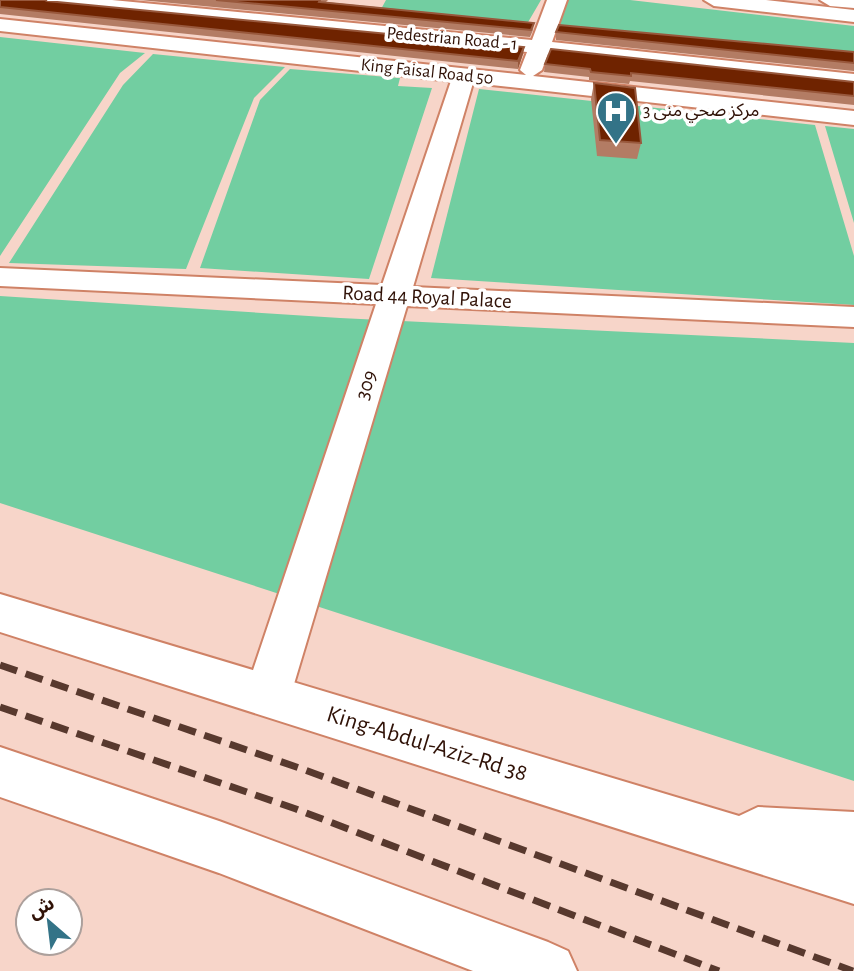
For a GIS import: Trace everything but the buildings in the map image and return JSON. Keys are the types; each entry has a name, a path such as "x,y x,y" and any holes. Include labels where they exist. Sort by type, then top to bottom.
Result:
{"street":[{"name":"Pedestrian Road - 1","path":"50,0 540,47 854,81"},
{"path":"528,83 557,0"},
{"path":"714,0 854,16"},
{"path":"830,0 854,2"},
{"path":"326,61 366,7"},
{"name":"King Faisal Road 50","path":"0,25 854,118"},
{"name":"309","path":"268,694 464,76"},
{"name":"Road 44 Royal Palace","path":"0,277 854,317"},
{"name":"King-Abdul-Aziz-Rd 38","path":"0,613 854,877"},
{"path":"0,772 219,847 548,971"},
{"path":"699,831 854,838"}],"green space":[{"path":"386,0 541,0 527,24 380,11"},
{"path":"568,0 630,0 854,26 854,57 556,31"},
{"path":"0,37 145,53 120,73 0,256"},
{"path":"153,54 285,67 254,98 186,269 9,263 123,85"},
{"path":"290,69 400,78 398,86 432,88 369,279 200,268 260,100"},
{"path":"479,89 815,125 854,256 854,305 431,278"},
{"path":"825,126 854,129 854,223"},
{"path":"0,296 340,318 854,343 854,781 0,503"}],"railway":[{"path":"0,665 305,770 853,971"},
{"path":"0,707 296,809 719,971"}],"place":[{"name":"مركز صحي منى 3","path":"616,145"}]}
